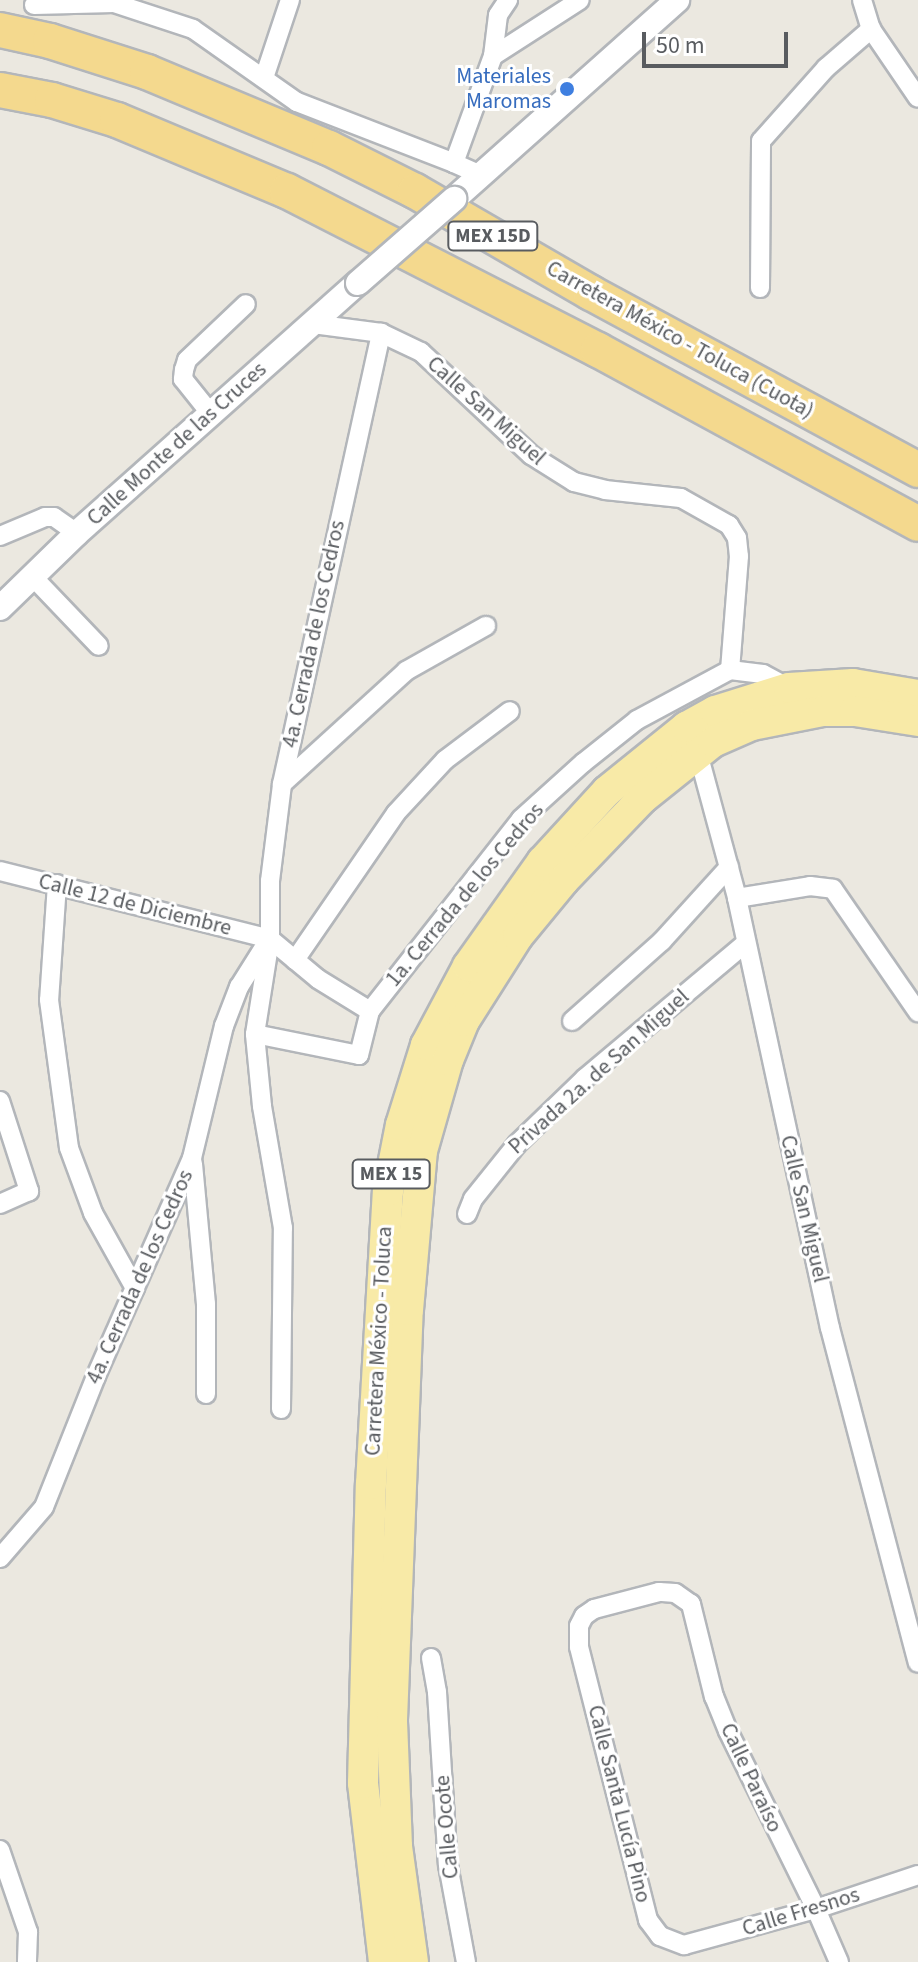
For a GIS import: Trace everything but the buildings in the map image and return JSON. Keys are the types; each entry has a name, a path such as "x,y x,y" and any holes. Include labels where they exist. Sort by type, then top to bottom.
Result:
{"highway":[{"name":"Carretera México - Toluca (Cuota)","path":"0,30 50,41 147,72 329,148 415,191 591,293 918,470"},
{"name":"Carretera México - Toluca (Cuota)","path":"0,90 52,100 117,120 287,191 598,350 918,524"}],"main road":[{"name":"Carretera México - Toluca","path":"384,1962 363,1783 370,1500 388,1191 398,1136 416,1072 438,1018 501,915 542,862 607,791 645,757 703,716 750,698 789,688 853,684 918,695"},
{"name":"Carretera México - Toluca","path":"413,1962 397,1846 392,1720 410,1278 422,1151 448,1060 464,1021 518,936 614,827 698,753 722,737 752,725 823,711 855,711 918,721"}],"street":[{"path":"264,78 290,0"},
{"path":"454,163 493,56 498,15 508,0"},
{"path":"493,56 580,0"},
{"path":"34,5 114,3 193,29 297,102 483,176 677,0"},
{"path":"862,0 871,29 918,98"},
{"path":"760,288 761,141 826,68 871,29"},
{"name":"Calle Monte de las Cruces","path":"0,608 77,533 483,176"},
{"path":"211,414 183,379 187,360 246,304"},
{"name":"Calle San Miguel","path":"313,324 381,333 421,352 531,455 554,472 590,487 681,498 729,525 737,538 739,556 730,670"},
{"name":"4a. Cerrada de los Cedros","path":"0,1558 44,1507 192,1158 229,1013 239,987 270,939 270,881 282,784 381,333"},
{"path":"0,536 45,517 54,517 77,533"},
{"path":"33,577 99,646"},
{"path":"282,784 406,671 486,626"},
{"path":"730,670 763,674 789,688"},
{"name":"1a. Cerrada de los Cedros","path":"255,1034 359,1055 367,1033 370,1011 521,819 637,720 730,670"},
{"path":"295,960 396,813 445,760 510,711"},
{"name":"Calle San Miguel","path":"698,753 737,898 830,1328 918,1663"},
{"path":"572,1021 662,941 729,867"},
{"name":"Calle 12 de Diciembre","path":"0,871 270,939"},
{"path":"57,884 49,1000 69,1148 93,1213 135,1288"},
{"path":"737,898 810,886 833,889 918,1012"},
{"path":"270,939 318,979 370,1011"},
{"path":"270,939 255,1034 262,1106 283,1228 281,1409"},
{"name":"Privada 2a. de San Miguel","path":"467,1214 473,1199 517,1144 585,1078 746,943"},
{"path":"0,1101 29,1191 0,1204"},
{"path":"192,1158 206,1304 206,1394"},
{"name":"Calle Santa Lucía Pino","path":"675,1593 659,1592 594,1609 579,1626 579,1647 648,1920 660,1936 687,1954"},
{"name":"Calle Paraíso","path":"675,1593 691,1604 714,1697 728,1731 839,1962"},
{"name":"Calle Ocote","path":"431,1658 437,1692 448,1865 466,1962"},
{"path":"0,1850 28,1932 27,1962"},
{"name":"Calle Fresnos","path":"687,1954 918,1875"}],"place":[{"name":"Materiales Maromas","path":"567,89"}]}
